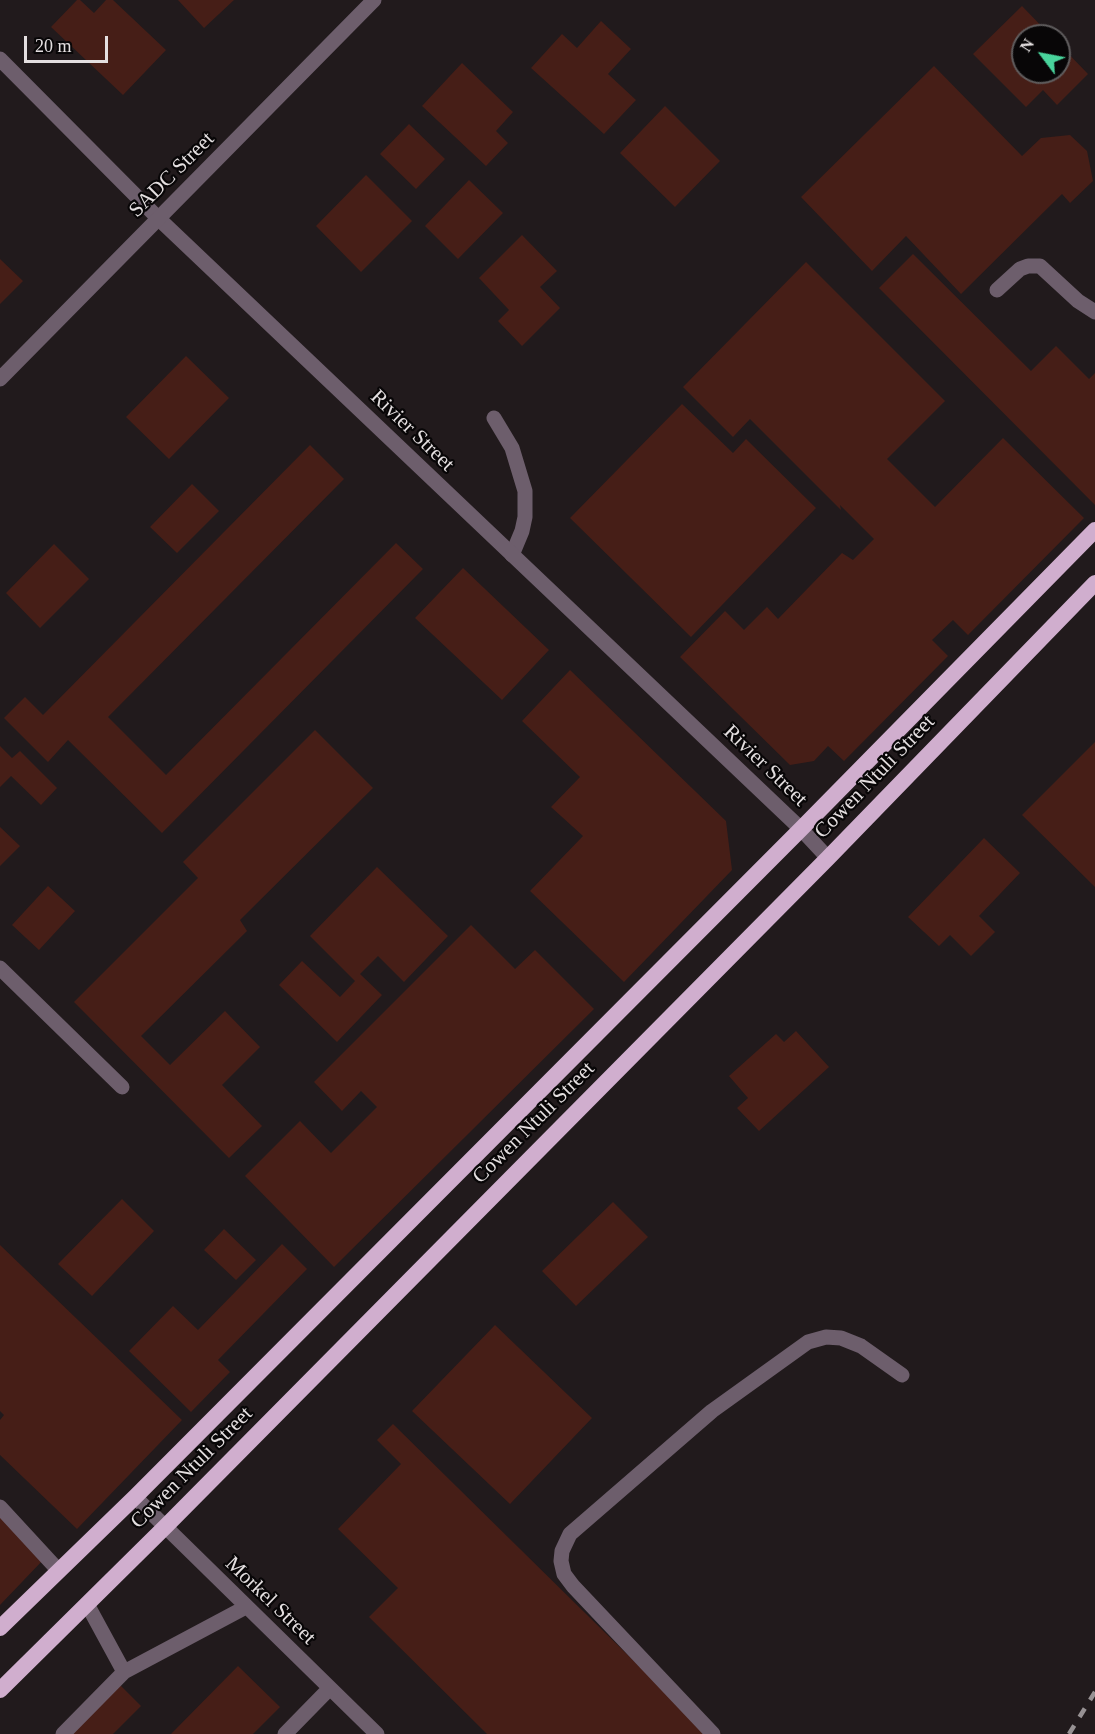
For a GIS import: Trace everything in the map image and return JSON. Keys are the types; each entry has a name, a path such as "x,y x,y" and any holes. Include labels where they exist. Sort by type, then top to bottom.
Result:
{"highway":[{"name":"Cowen Ntuli Street","path":"0,1628 135,1497 1095,531"},
{"name":"Cowen Ntuli Street","path":"0,1690 165,1527 828,858 1095,584"}],"street":[{"name":"SADC Street","path":"0,380 374,0"},
{"name":"Rivier Street","path":"0,59 159,219 801,829 828,858"},
{"path":"997,290 1020,269 1040,266 1078,301 1095,312"},
{"path":"494,418 512,448 525,491 525,517 512,555"},
{"path":"0,968 122,1087"},
{"path":"714,1734 564,1574 561,1561 562,1551 570,1534 712,1411 808,1342 826,1337 841,1338 861,1346 902,1375"},
{"name":"Morkel Street","path":"135,1497 377,1734"},
{"path":"0,1507 59,1571"},
{"path":"87,1604 124,1671"},
{"path":"63,1734 124,1671 246,1606"},
{"path":"285,1734 330,1688"}],"building":[{"path":"77,0 80,0 94,13 106,0 113,0 166,50 123,95 51,27"},
{"path":"178,0 234,0 204,28"},
{"path":"1022,6 1039,24 1011,24 1011,84 1071,84 1071,56 1088,74 1057,105 1043,90 1026,107 973,54"},
{"path":"601,21 631,49 608,74 636,100 604,134 531,68 562,34 577,48"},
{"path":"462,63 513,112 496,131 508,143 486,166 422,106"},
{"path":"934,66 1022,156 1041,138 1070,135 1087,151 1093,181 1070,203 1062,194 961,294 906,236 872,271 801,197"},
{"path":"665,106 720,161 675,207 620,153"},
{"path":"409,124 445,159 416,189 380,154"},
{"path":"366,175 412,221 361,272 316,226"},
{"path":"469,180 503,213 458,259 425,226"},
{"path":"522,235 557,271 540,287 560,308 522,346 498,321 509,310 479,278"},
{"path":"913,254 1031,371 1056,346 1089,379 1095,373 1095,505 879,288"},
{"path":"0,259 23,281 0,304"},
{"path":"806,262 945,401 887,459 935,507 1003,438 1084,518 968,635 953,620 932,640 948,656 844,761 828,746 814,761 790,765 680,657 725,611 744,630 767,607 778,619 842,553 853,560 874,539 840,505 841,510 750,419 733,437 683,387"},
{"path":"186,356 229,398 169,459 126,417"},
{"path":"682,404 733,453 746,439 816,508 691,637 570,518"},
{"path":"310,445 344,479 108,717 166,775 396,543 423,569 162,833 68,740 48,762 4,718 25,697 43,715"},
{"path":"192,484 219,511 177,553 150,527"},
{"path":"54,544 89,579 40,628 6,593"},
{"path":"463,568 549,650 502,700 415,618"},
{"path":"570,670 726,821 732,870 624,982 530,891 583,836 551,807 580,777 522,721"},
{"path":"315,730 373,788 240,920 247,931 141,1036 170,1065 225,1011 260,1047 222,1085 262,1126 229,1158 74,1002 198,878 183,862"},
{"path":"1095,742 1095,887 1022,815"},
{"path":"0,746 12,758 20,751 57,788 41,805 11,776 0,787"},
{"path":"0,827 20,846 0,866"},
{"path":"984,838 1020,873 979,916 995,932 971,956 950,935 939,946 908,917"},
{"path":"377,867 448,936 404,982 378,956 360,974 382,995 337,1042 279,985 302,961 340,997 355,981 310,936"},
{"path":"48,886 75,911 39,950 12,925"},
{"path":"471,925 515,969 535,950 594,1009 334,1267 245,1176 300,1121 331,1153 377,1107 361,1091 342,1111 314,1082"},
{"path":"796,1031 829,1067 759,1131 737,1108 748,1098 729,1076 776,1034 784,1042"},
{"path":"122,1199 154,1231 92,1296 58,1264"},
{"path":"613,1202 648,1237 576,1306 542,1271"},
{"path":"224,1229 256,1260 236,1280 204,1250"},
{"path":"282,1244 307,1269 218,1360 230,1372 191,1412 129,1351 173,1306 198,1330"},
{"path":"0,1245 182,1420 77,1529 0,1455 0,1420 4,1415 0,1411"},
{"path":"495,1325 592,1418 510,1504 412,1411"},
{"path":"393,1424 708,1734 487,1734 369,1617 398,1588 338,1529 401,1464 377,1440"},
{"path":"0,1517 44,1559 0,1605"},
{"path":"238,1666 280,1707 253,1734 171,1734"},
{"path":"120,1685 141,1706 113,1734 71,1734"}],"railway":[{"path":"1069,1734 1095,1692"}]}
